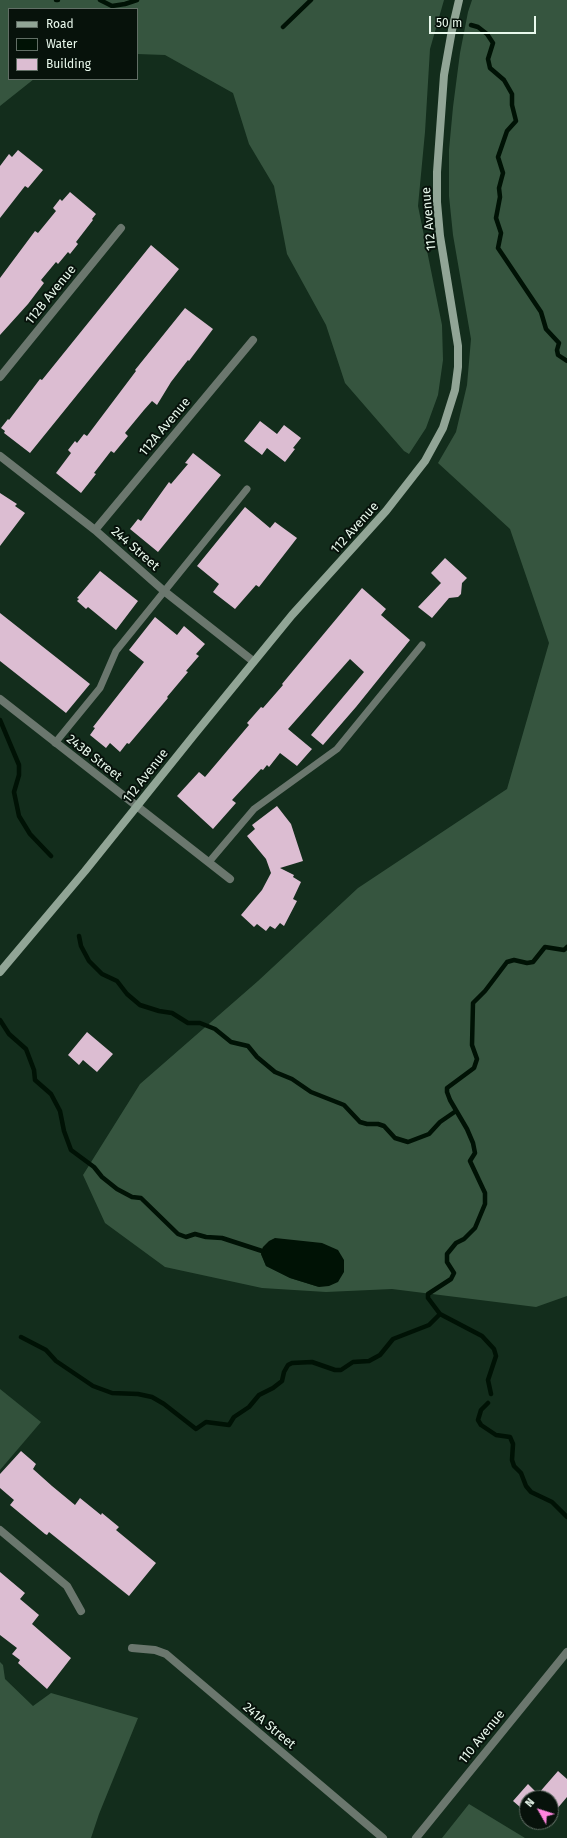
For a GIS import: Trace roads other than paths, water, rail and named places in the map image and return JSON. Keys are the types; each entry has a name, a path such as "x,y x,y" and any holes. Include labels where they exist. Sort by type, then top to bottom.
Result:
{"main road":[{"name":"112 Avenue","path":"0,972 137,807 253,661 410,482 435,445 450,409 455,390 458,346 440,236 437,202 437,172 444,75 459,0"}],"street":[{"name":"112B Avenue","path":"0,377 121,228"},
{"name":"112A Avenue","path":"95,530 253,340"},
{"name":"244 Street","path":"0,456 95,530 164,591 253,661"},
{"name":"243B Street","path":"0,699 230,879"},
{"path":"0,1530 67,1586 81,1611"},
{"name":"241A Street","path":"132,1648 155,1650 166,1654 383,1838"},
{"name":"110 Avenue","path":"416,1838 567,1652"}],"lane":[{"path":"55,743 100,688 116,651 247,489"},
{"path":"209,862 254,809 337,749 422,645"}],"water":[{"path":"275,1238 322,1243 338,1250 344,1260 344,1272 338,1282 329,1286 319,1287 290,1278 266,1266 261,1254 263,1247"}],"waterway":[{"path":"100,0 112,6 137,0"},
{"path":"283,27 311,0"},
{"path":"471,25 478,27 487,34 493,43 488,59 490,68 504,80 512,94 512,105 516,121 507,131 498,157 503,173 499,188 500,197 496,218 501,233 498,248 541,312 546,329 559,343 557,350 558,355 567,361"},
{"path":"0,720 19,765 19,775 14,792 19,816 30,834 51,856"},
{"path":"79,936 81,946 89,961 102,974 117,981 127,994 140,1005 159,1011 172,1013 188,1023 200,1023 215,1029 231,1042 248,1046 257,1057 275,1072 292,1079 311,1092 344,1105 360,1122 384,1126 395,1138 408,1142 429,1134 440,1122 456,1111"},
{"path":"491,1394 488,1380 496,1356 494,1349 482,1336 440,1314 428,1298 428,1294 451,1279 454,1273 447,1262 447,1254 456,1243 464,1239 475,1228 485,1204 485,1193 470,1161 475,1153 473,1143 467,1129 450,1100 447,1088 474,1068 477,1059 472,1045 473,1003 485,991 507,962 514,960 527,963 533,962 545,947 564,950 567,947"},
{"path":"0,1020 9,1034 26,1049 34,1070 35,1080 51,1094 60,1111 64,1131 71,1150 94,1167 102,1177 117,1189 132,1197 141,1198 178,1234 186,1237 195,1234 206,1237 222,1238 262,1251"},
{"path":"21,1337 46,1350 56,1361 93,1386 112,1393 138,1394 152,1397 164,1404 196,1429 206,1422 229,1425 234,1417 249,1407 259,1395 273,1388 282,1381 284,1372 288,1365 292,1363 312,1362 335,1370 341,1370 353,1362 369,1361 380,1355 393,1339 429,1325 440,1314"},
{"path":"488,1403 481,1410 478,1420 481,1425 496,1435 510,1437 513,1444 512,1460 514,1466 521,1473 526,1486 531,1492 552,1502 567,1517"}]}
